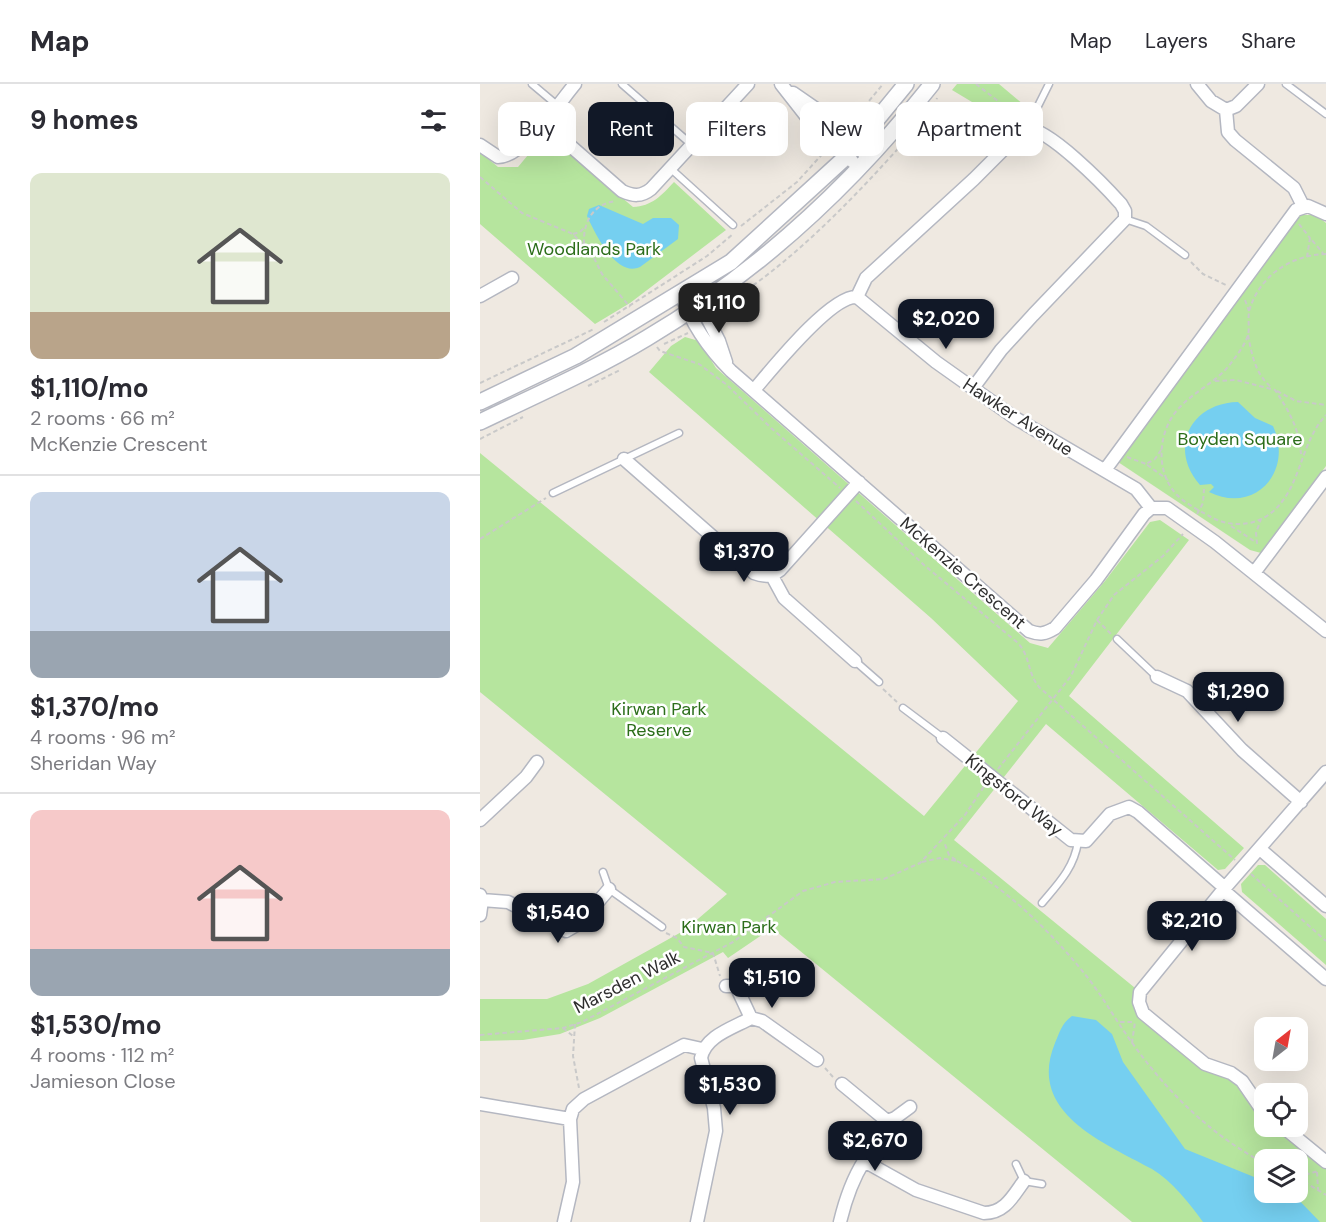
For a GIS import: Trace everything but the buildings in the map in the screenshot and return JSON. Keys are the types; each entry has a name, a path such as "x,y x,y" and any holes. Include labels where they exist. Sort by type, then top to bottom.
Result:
{"street":[{"path":"560,102 575,84"},
{"path":"731,102 748,84"},
{"path":"884,111 906,84"},
{"path":"480,422 654,342 687,312 748,269 805,222 865,163 932,84"},
{"path":"1197,84 1211,101 1226,110"},
{"path":"1226,110 1236,106 1258,84"},
{"path":"781,85 806,102"},
{"path":"781,85 800,108"},
{"path":"1226,110 1228,132 1234,140 1294,188 1303,206"},
{"path":"973,388 1025,323 1125,219 1125,211 1121,204 1088,170 1043,132"},
{"path":"480,145 492,155 498,156"},
{"path":"576,150 630,194 646,193 686,151"},
{"path":"480,402 576,356 639,320 731,262 846,156"},
{"path":"857,156 865,163"},
{"path":"754,390 799,340 842,300 857,297 866,278 996,156"},
{"path":"1105,470 1290,217 1303,206 1313,206 1326,214"},
{"path":"480,296 512,278"},
{"name":"McKenzie Crescent","path":"686,290 700,303 731,371"},
{"name":"McKenzie Crescent","path":"686,290 687,312 718,358 731,371 1029,631 1038,635 1055,628 1096,580 1151,508"},
{"name":"Hawker Avenue","path":"857,297 1015,418 1136,489 1151,508"},
{"path":"624,459 754,573 772,576 859,482"},
{"path":"1254,573 1326,477"},
{"path":"1151,508 1167,508 1207,535 1326,631"},
{"path":"772,576 784,598 855,661"},
{"path":"1157,677 1187,691 1242,750 1301,802"},
{"name":"Kingsford Way","path":"944,738 1064,836 1078,842 1092,837 1110,814 1129,807 1138,812 1224,889"},
{"path":"480,820 526,777 537,762"},
{"path":"1254,1098 1242,1081 1232,1073 1205,1065 1143,1012 1139,1002 1140,992 1224,889 1326,772"},
{"path":"1260,849 1326,906"},
{"path":"480,915 481,898 508,902 566,931 580,923 609,889"},
{"path":"1224,889 1326,979"},
{"path":"726,986 736,986 751,1018"},
{"path":"697,1222 716,1131 714,1108 701,1058 702,1049 708,1042 751,1018 762,1021 816,1060"},
{"path":"564,1219 573,1182 570,1119 573,1109 584,1099 684,1045 702,1049"},
{"path":"842,1084 887,1120"},
{"path":"480,1104 570,1119"},
{"path":"887,1120 896,1118 910,1107"},
{"path":"840,1222 850,1187 864,1161 881,1138 887,1120"},
{"path":"1295,1137 1326,1162"},
{"path":"864,1161 916,1190 984,1213 995,1213 1004,1207 1024,1180"}],"lane":[{"path":"532,84 553,102"},
{"path":"622,84 686,140"},
{"path":"1041,102 1049,84"},
{"path":"1286,84 1326,114"},
{"path":"670,168 733,225"},
{"path":"1125,219 1146,226 1185,255"},
{"path":"553,493 678,433"},
{"path":"1117,639 1157,677"},
{"path":"855,661 879,682"},
{"path":"903,708 944,738"},
{"path":"1042,903 1070,869 1078,842"},
{"path":"603,872 609,889 662,927"},
{"path":"1016,1164 1024,1180 1042,1184"}],"path":[{"path":"869,102 884,84"},
{"path":"976,84 999,102"},
{"path":"480,383 596,328 717,249 797,182 821,156"},
{"path":"480,177 522,213 573,234 584,244 602,274 639,320"},
{"path":"584,244 586,222 594,211 605,204"},
{"path":"573,234 584,228"},
{"path":"1306,257 1310,238 1325,254"},
{"path":"1325,254 1295,259 1276,270 1256,293 1249,311 1248,335 1253,360 1262,379 1275,390 1296,401 1326,405"},
{"path":"1185,255 1203,274 1235,292"},
{"path":"1249,311 1243,297 1256,293"},
{"path":"654,342 694,331"},
{"path":"1168,480 1146,464 1155,459 1161,449 1166,430 1178,408 1215,381 1229,366 1248,335"},
{"path":"654,342 699,364 727,385 771,428 848,493 924,565 1018,643 1025,651 1032,679 1053,700 1326,941"},
{"path":"1215,381 1236,380 1275,390 1289,410 1299,433 1302,456"},
{"path":"1230,525 1261,519 1270,514 1293,487 1306,444 1326,416"},
{"path":"1161,449 1162,465 1177,495 1200,511 1230,525 1257,543 1256,533 1261,519"},
{"path":"1200,511 1204,489"},
{"path":"480,539 553,493"},
{"path":"1097,620 1117,639"},
{"path":"879,682 882,688 903,708"},
{"path":"944,840 945,849 957,861 974,870 1032,917 1083,972 1159,1078 1201,1120 1222,1137 1254,1157"},
{"path":"920,863 940,858 957,861"},
{"path":"662,927 663,932 673,936 684,947 713,953 726,986"},
{"name":"Marsden Walk","path":"480,1035 563,1028 575,1024 713,953"},
{"path":"1118,1021 1135,1022 1132,1043"},
{"path":"575,1024 573,1036 575,1071 584,1099"},
{"path":"563,1028 573,1036"},
{"path":"816,1060 842,1084"},
{"path":"1308,1175 1317,1172 1318,1190"},
{"path":"1308,1184 1326,1195"}],"green space":[{"path":"957,84 999,84 1020,102 972,102 952,90"},
{"name":"Woodlands Park","path":"480,152 498,167 518,167 527,156 573,156 633,207 651,202 674,182 726,230 630,303 595,324 480,224"},
{"name":"Boyden Square","path":"1300,215 1316,215 1326,223 1326,466 1261,553 1250,550 1118,462"},
{"name":"Kirwan Park Reserve","path":"685,337 699,341 716,368 1030,643 1048,648 1105,581 1150,522 1160,520 1189,540 1069,696 1244,848 1225,869 1218,870 1046,724 954,840 1140,992 1139,1002 1205,1064 1231,1073 1254,1101 1254,1137 1295,1137 1326,1162 1326,1222 1132,1222 772,928 728,958 723,952 600,1018 560,1034 523,1040 480,1041 480,999 547,999 588,984 685,930 727,894 480,692 480,453 924,816 1018,701 931,618 649,372 671,346"},
{"path":"1258,865 1265,865 1326,919 1326,965 1242,892 1241,884"}],"water":[{"path":"599,205 643,224 653,218 671,218 679,225 678,239 640,267 631,269 623,266 601,243 587,216 589,209"},
{"path":"1238,402 1255,418 1273,426 1278,443 1278,459 1274,473 1255,493 1241,498 1226,498 1209,492 1214,487 1211,484 1200,485 1190,471 1185,443 1196,419 1207,410 1221,404"},
{"path":"1072,1016 1096,1020 1112,1034 1123,1062 1185,1149 1254,1177 1254,1203 1302,1203 1320,1222 1203,1222 1167,1180 1093,1136 1075,1122 1061,1107 1051,1089 1049,1067 1055,1043 1065,1022"}],"park label":[{"name":"Kirwan Park","path":"729,927"}]}
